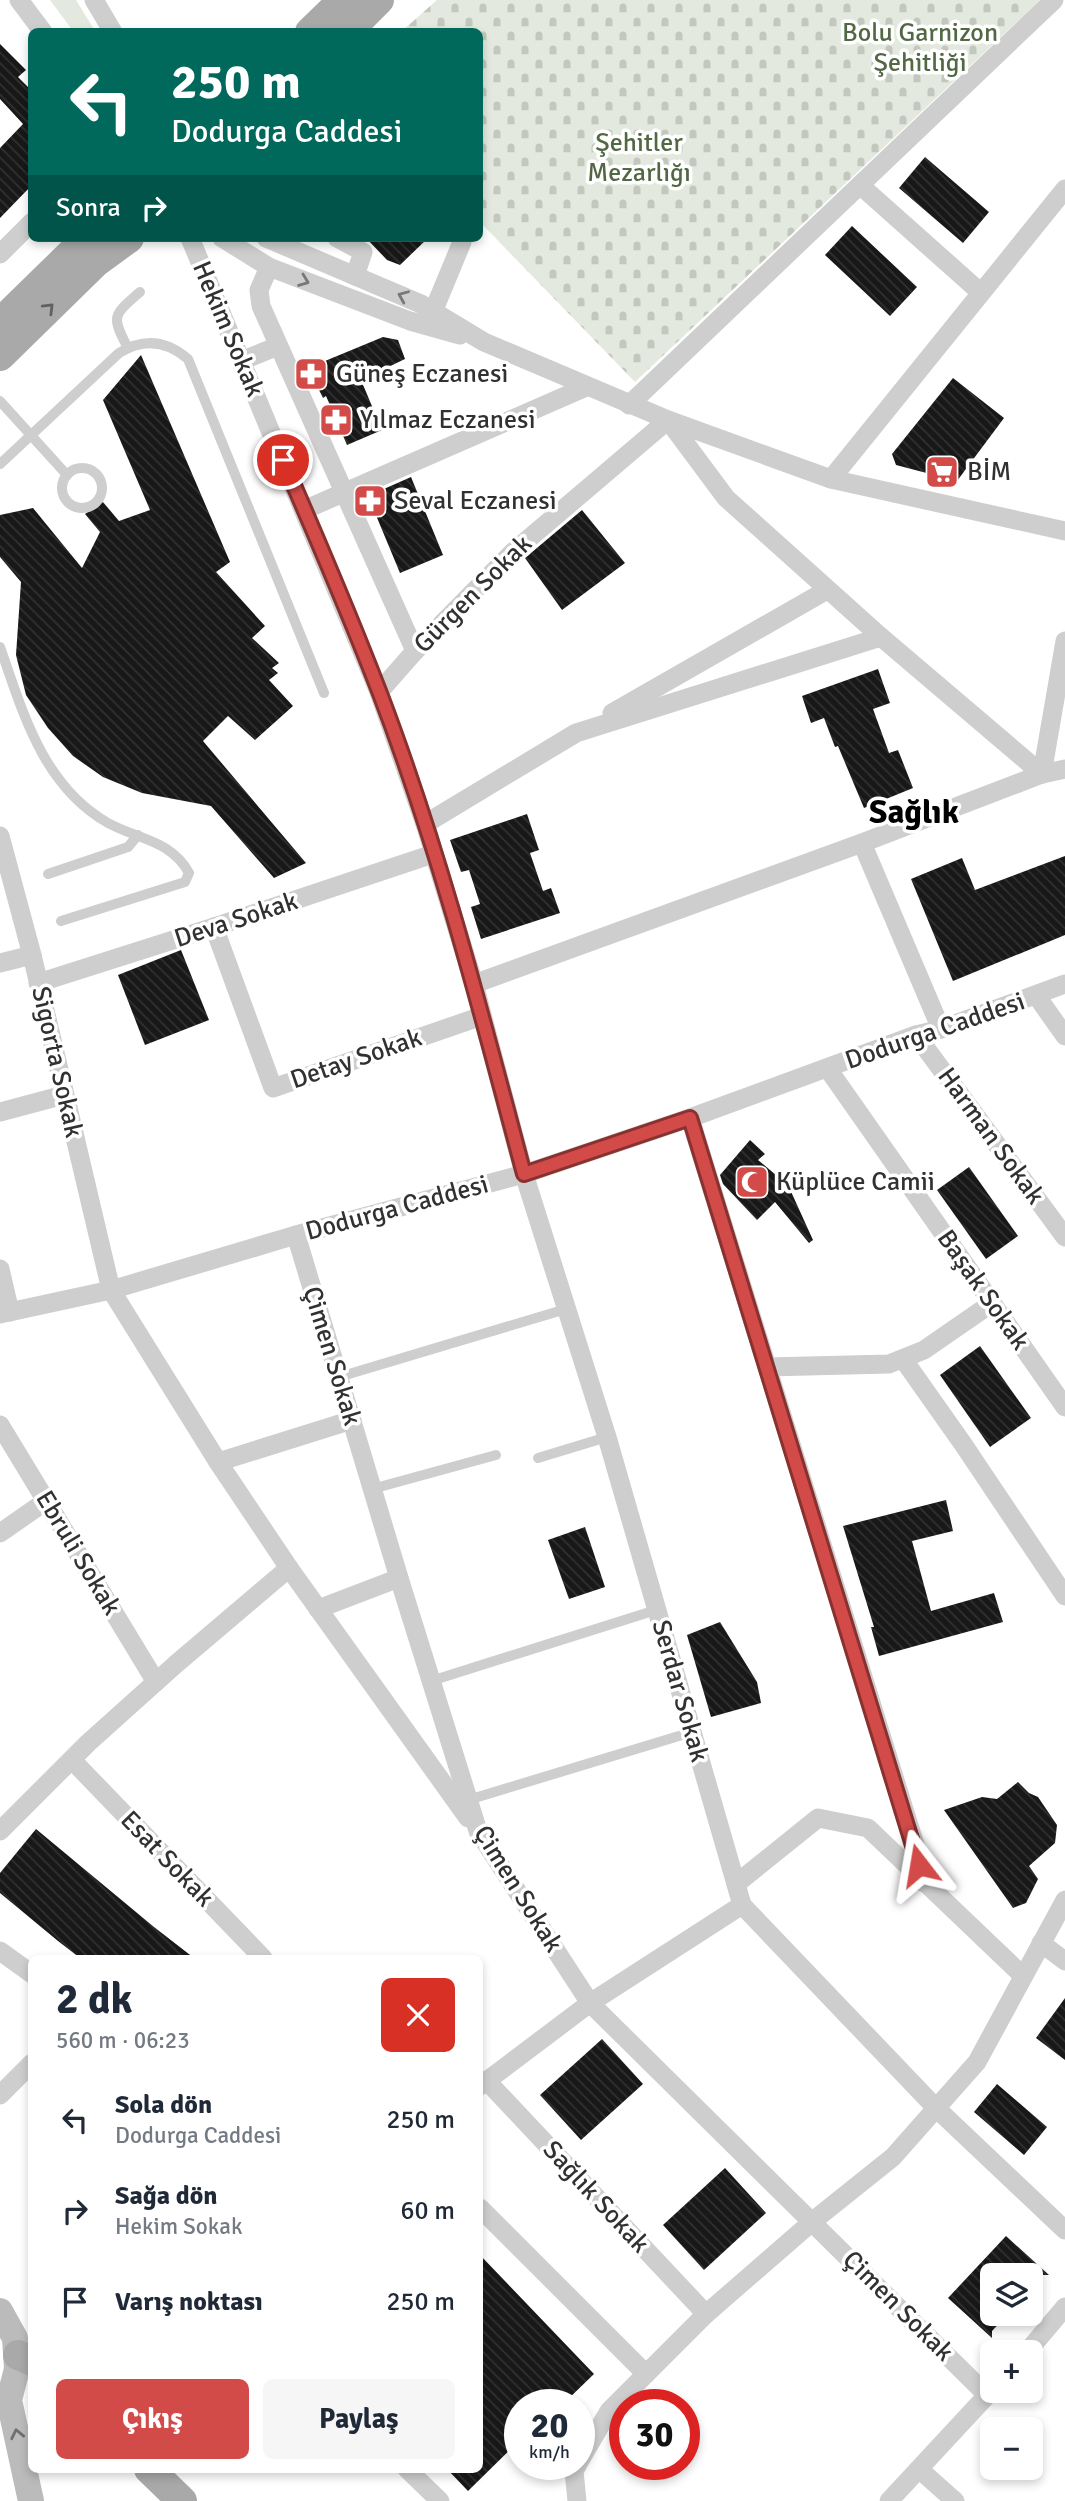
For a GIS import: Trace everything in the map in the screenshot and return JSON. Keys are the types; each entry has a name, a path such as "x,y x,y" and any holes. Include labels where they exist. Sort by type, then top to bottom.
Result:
{"main road":[{"path":"315,28 337,10 379,0"},
{"path":"0,323 83,242"},
{"path":"0,356 96,261 123,242"},
{"path":"0,2311 25,2358 5,2399 31,2501"}],"street":[{"path":"19,0 41,28"},
{"path":"94,0 111,28"},
{"path":"629,405 1054,0"},
{"path":"861,186 980,292"},
{"path":"831,479 1065,188"},
{"path":"0,254 28,226"},
{"name":"Hekim Sokak","path":"192,242 379,692 425,824 474,984 524,1174"},
{"path":"228,242 269,267 410,321 484,342"},
{"path":"274,242 433,312 484,342 668,420 831,479 1065,531"},
{"path":"345,242 363,251 355,276"},
{"path":"433,312 462,242"},
{"path":"269,267 259,290 261,306 415,651"},
{"path":"242,361 278,345"},
{"path":"304,510 586,387"},
{"path":"668,420 726,498 827,590 1042,774"},
{"name":"Gürgen Sokak","path":"379,692 415,651 513,552 668,420"},
{"path":"425,824 576,733 827,590"},
{"path":"576,733 881,637"},
{"path":"1042,774 1065,641"},
{"path":"474,984 863,843 1042,774 1065,769"},
{"name":"Sigorta Sokak","path":"0,836 32,955 111,1290 218,1462 289,1568 478,1831"},
{"path":"863,843 941,1029"},
{"name":"Deva Sokak","path":"38,983 433,854"},
{"name":"Detay Sokak","path":"215,927 273,1088 482,1016"},
{"path":"0,963 32,955"},
{"name":"Dodurga Caddesi","path":"5,1313 111,1290 296,1234 524,1174 690,1118 916,1035 941,1029 1065,984"},
{"path":"1036,995 1065,1036"},
{"name":"Harman Sokak","path":"916,1035 1065,1237"},
{"name":"Başak Sokak","path":"828,1069 1065,1407"},
{"path":"0,1112 64,1095"},
{"path":"690,1118 916,1848 922,1882"},
{"name":"Serdar Sokak","path":"524,1174 607,1437 741,1905"},
{"name":"Çimen Sokak","path":"296,1234 478,1831 590,2003 980,2383"},
{"path":"0,1269 5,1313"},
{"path":"767,1367 888,1364 924,1350 992,1303"},
{"path":"903,1359 1065,1596"},
{"path":"218,1462 352,1420"},
{"name":"Ebruli Sokak","path":"0,1425 156,1682"},
{"path":"0,1533 46,1501"},
{"path":"0,1831 156,1682 289,1568"},
{"path":"318,1609 399,1578"},
{"name":"Esat Sokak","path":"72,1760 260,1955"},
{"path":"736,1884 818,1818 868,1828 1023,1976"},
{"path":"595,2435 609,2411 706,2314 813,2221 893,2157 977,2062 1065,1900"},
{"path":"483,2083 590,2003 741,1905 936,2108 1065,2230"},
{"path":"1041,1943 1065,1961"},
{"path":"0,1951 28,1971"},
{"path":"0,2095 28,2067"},
{"name":"Sağlık Sokak","path":"483,2083 706,2314"},
{"path":"483,2211 646,2374"},
{"path":"1037,2340 1065,2307"},
{"path":"5,2399 28,2385"},
{"path":"889,2501 981,2403"},
{"path":"919,2469 955,2501"},
{"path":"411,2473 440,2501"},
{"path":"575,2480 578,2501"}],"lane":[{"path":"128,348 118,330 117,315 119,310 140,292"},
{"path":"0,464 128,348 149,342 170,346 188,359 324,693"},
{"path":"0,401 67,475"},
{"path":"86,468 97,475 102,488 98,501 86,508 79,508 67,501 63,488 67,475 86,468"},
{"path":"0,647 31,735 52,771 65,787 110,824 138,835 183,862 189,873 185,881 61,921"},
{"path":"48,874 128,847 138,835"},
{"path":"339,1377 566,1309"},
{"path":"538,1458 607,1437"},
{"path":"372,1489 496,1455"},
{"path":"431,1681 656,1610"},
{"path":"468,1800 692,1732"}],"green space":[{"path":"50,0 76,0 93,28 71,28"},
{"name":"Şehitler Mezarlığı","path":"437,0 1040,0 635,382 483,225 483,28 405,28"}],"building":[{"path":"0,44 26,70 18,77 28,87 28,189 0,218 0,148 23,124 0,99"},
{"path":"925,157 989,212 963,243 899,188"},
{"path":"852,226 917,287 890,316 825,255"},
{"path":"370,242 424,242 400,265 387,260"},
{"path":"383,337 398,340 405,359 361,380 382,430 347,445 326,396 323,398 308,368"},
{"path":"141,355 230,562 216,572 265,626 252,638 279,663 272,668 278,673 269,680 293,706 255,740 228,716 203,741 306,863 274,878 211,806 142,793 103,777 73,756 48,728 26,695 16,655 21,582 0,557 0,515 33,508 82,568 100,532 85,514 103,502 119,521 150,510 103,400"},
{"path":"953,378 1004,418 957,481 896,465 892,454"},
{"path":"411,477 443,555 400,573 368,496"},
{"path":"582,510 625,563 562,610 525,558"},
{"path":"878,669 890,703 873,709 889,753 898,750 913,788 864,808 824,718 811,723 802,696"},
{"path":"527,814 539,850 530,853 543,891 551,888 560,913 481,939 471,907 480,904 469,870 461,872 450,840"},
{"path":"1065,856 1065,935 953,981 911,879 962,858 975,890"},
{"path":"181,950 209,1020 145,1045 118,975"},
{"name":"Küplüce Camii","path":"750,1140 765,1154 758,1160 788,1185 813,1240 809,1243 775,1202 757,1220 723,1184 720,1175"},
{"path":"969,1167 1018,1236 986,1259 937,1190"},
{"path":"980,1346 1031,1418 990,1447 940,1375"},
{"path":"946,1500 953,1531 912,1541 931,1611 994,1593 1003,1622 879,1656 871,1627 874,1627 843,1526"},
{"path":"585,1527 605,1587 569,1599 548,1540"},
{"path":"720,1622 757,1682 761,1703 711,1717 687,1635"},
{"path":"1018,1782 1029,1793 1038,1797 1057,1825 1055,1843 1029,1866 1038,1879 1026,1903 1013,1908 944,1810 982,1797 997,1799"},
{"path":"36,1829 190,1955 76,1955 0,1893 0,1873"},
{"path":"1065,1998 1065,2060 1036,2038"},
{"path":"602,2039 643,2084 581,2140 540,2095"},
{"path":"997,2084 1047,2127 1024,2155 974,2112"},
{"path":"725,2168 766,2213 704,2270 663,2225"},
{"path":"1006,2236 1036,2263 981,2263"},
{"path":"483,2258 594,2374 578,2389 504,2389 504,2456 468,2491 451,2473 483,2473"},
{"path":"980,2264 980,2326 997,2326 992,2331 992,2338 948,2298"}],"place":[{"name":"Güneş Eczanesi","path":"311,374"},
{"name":"Yılmaz Eczanesi","path":"336,420"},
{"name":"BİM","path":"942,472"},
{"name":"Seval Eczanesi","path":"370,501"},
{"name":"Küplüce Camii","path":"752,1182"}],"district":[{"name":"Sağlık","path":"914,812"}],"route":[{"path":"283,460 379,692 425,824 474,984 524,1174 690,1118 916,1848 919,1865"}],"park label":[{"name":"Bolu Garnizon Şehitliği","path":"920,48"}]}
